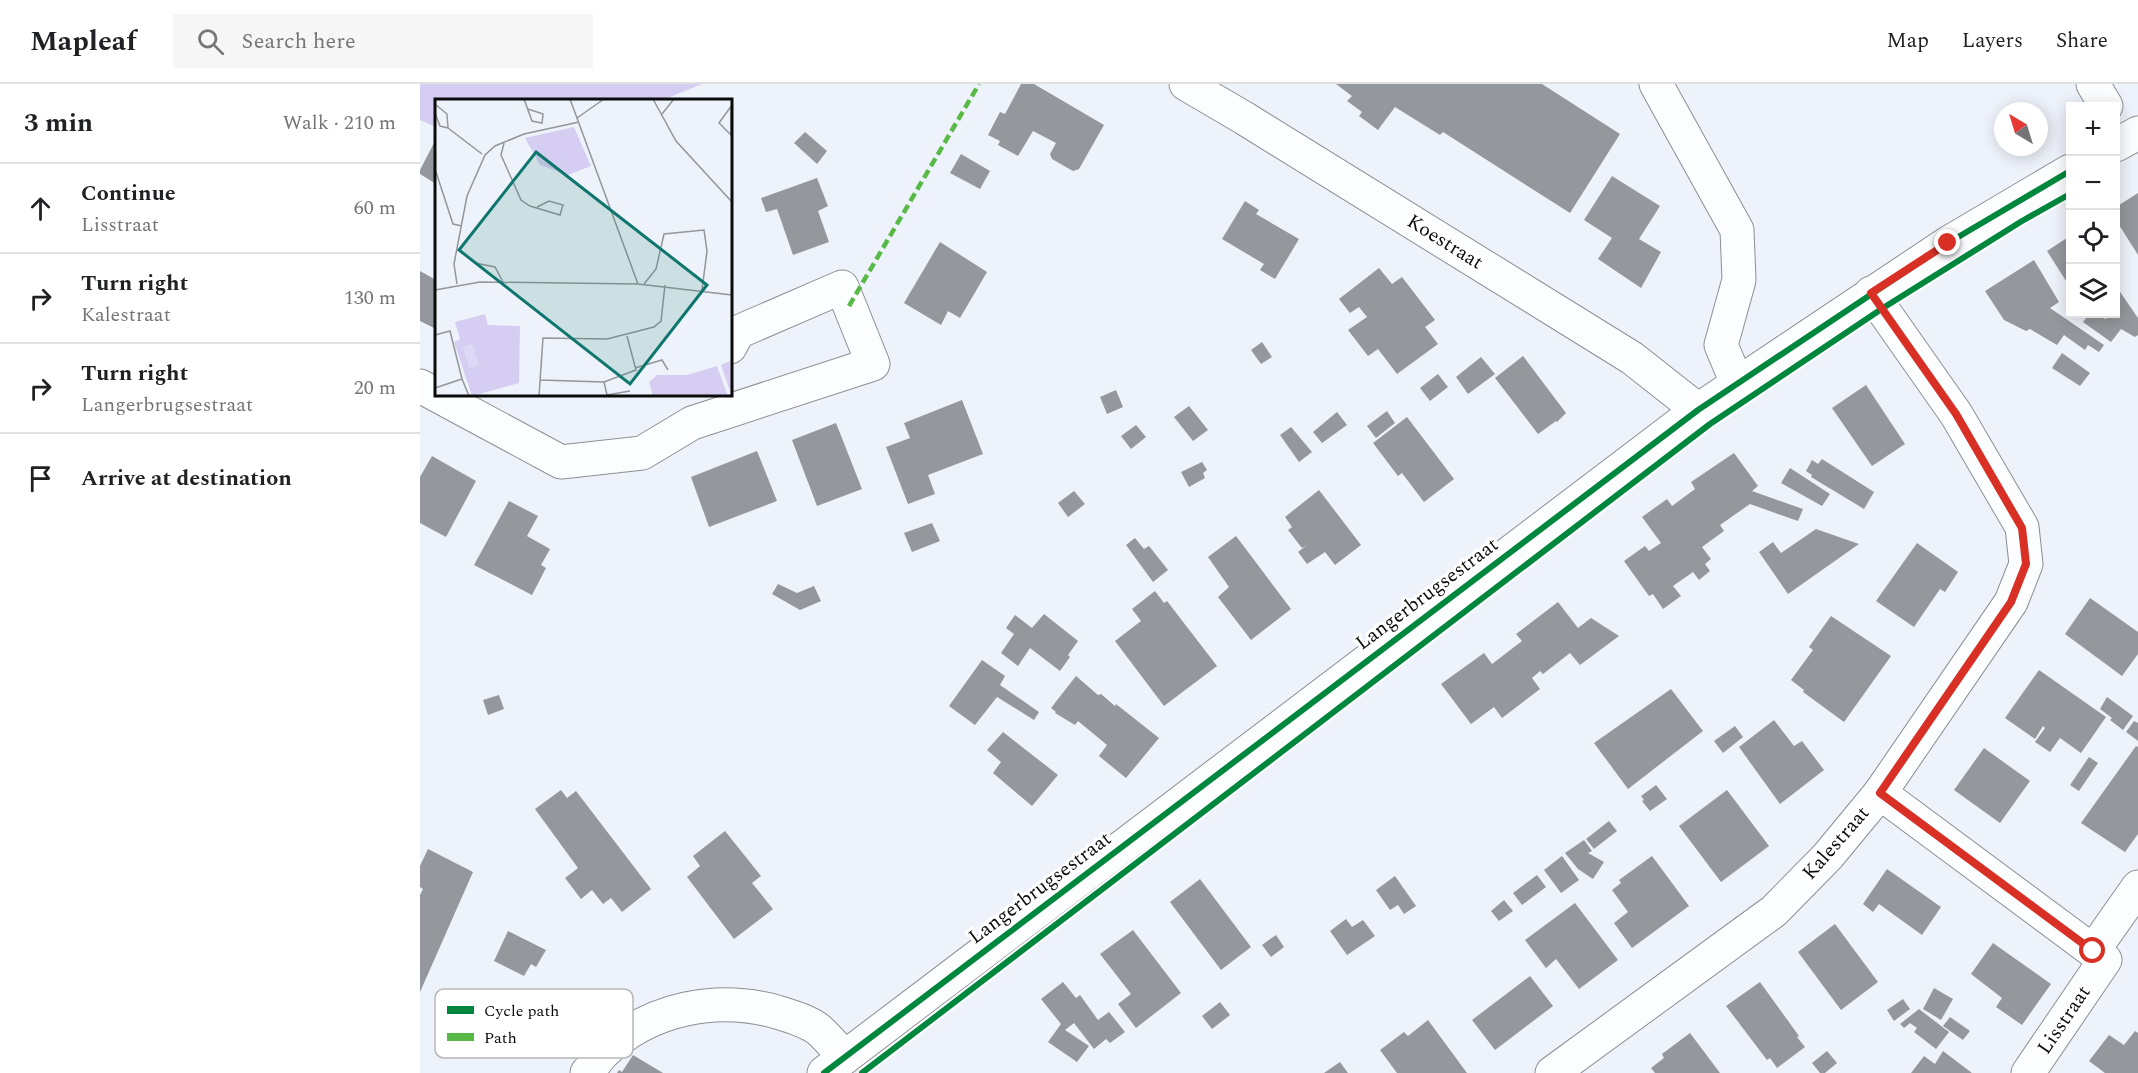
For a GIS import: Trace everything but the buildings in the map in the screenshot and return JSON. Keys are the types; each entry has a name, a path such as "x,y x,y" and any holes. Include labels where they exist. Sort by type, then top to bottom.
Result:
{"street":[{"name":"Koestraat","path":"1186,84 1632,358 1698,410"},
{"path":"1656,84 1737,230 1739,280 1721,345 1737,383"},
{"path":"2093,84 2104,102"},
{"name":"Langerbrugsestraat","path":"834,1065 1698,410 1948,243 2066,173"},
{"path":"439,396 561,462 642,453 699,409 873,364 842,287 738,332 732,343"},
{"name":"Kalestraat","path":"1552,1073 1774,911 1828,856 1880,793 2011,602 2026,564 2022,528 1956,414 1871,293"},
{"path":"420,386 435,394"},
{"path":"1880,793 2093,951 2138,887"},
{"name":"Lisstraat","path":"2028,1073 2105,960 2093,951"},
{"path":"633,1030 659,1016 690,1007 723,1004 759,1007 791,1017 818,1029 834,1065"},
{"path":"587,1073 599,1058"}],"shaded area":[{"path":"420,84 702,84 665,99 435,99 435,127 420,120"}],"marked path":[{"path":"849,306 979,84"}],"cycle path":[{"path":"824,1073 1698,410 1948,243 2066,173"},
{"path":"862,1073 1710,424 1883,308 2022,221 2066,196"}],"route":[{"path":"1948,243 1871,293 1956,414 2022,528 2026,564 2011,602 1880,793 2093,951"}]}
